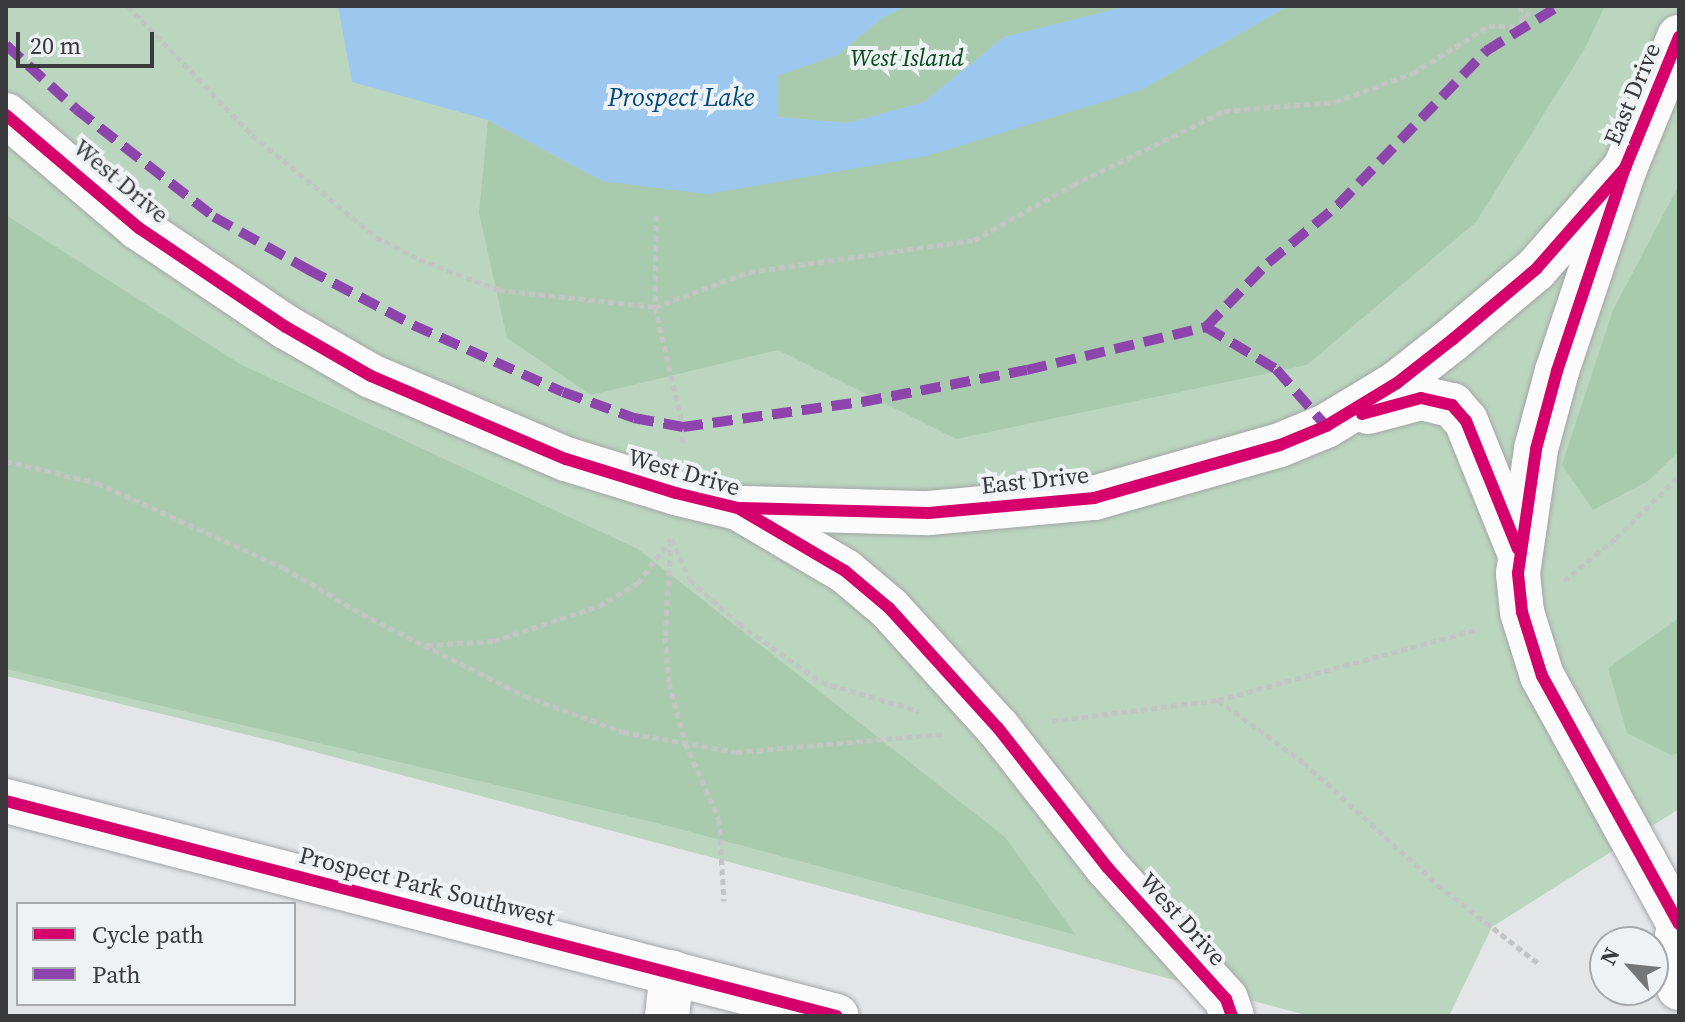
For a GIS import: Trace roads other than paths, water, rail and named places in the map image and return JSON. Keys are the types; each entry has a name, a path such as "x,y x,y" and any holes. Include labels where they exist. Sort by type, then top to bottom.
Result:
{"street":[{"name":"East Drive","path":"1679,37 1625,168 1557,371 1536,449 1519,552 1522,612 1542,676 1679,924"},
{"name":"West Drive","path":"6,115 139,228 286,327 371,376 566,459 676,493 738,508 845,571 878,598 998,728 1107,867 1226,999 1232,1016"},
{"name":"East Drive","path":"1326,426 1397,383 1536,269 1625,168"},
{"name":"East Drive","path":"738,508 929,513 1094,498 1266,449 1326,426 1421,398 1452,405 1466,421 1519,552"},
{"name":"Prospect Park Southwest","path":"6,801 837,1016"},
{"path":"1679,924 1671,972 1679,988"},
{"path":"667,1016 672,972"}],"water":[{"name":"Prospect Lake","path":"338,6 907,6 881,19 837,55 777,76 777,117 848,123 924,102 1004,37 1128,6 1288,6 1141,90 927,156 707,194 602,181 488,120 352,82"}],"park label":[{"name":"West Island","path":"907,58"}]}
